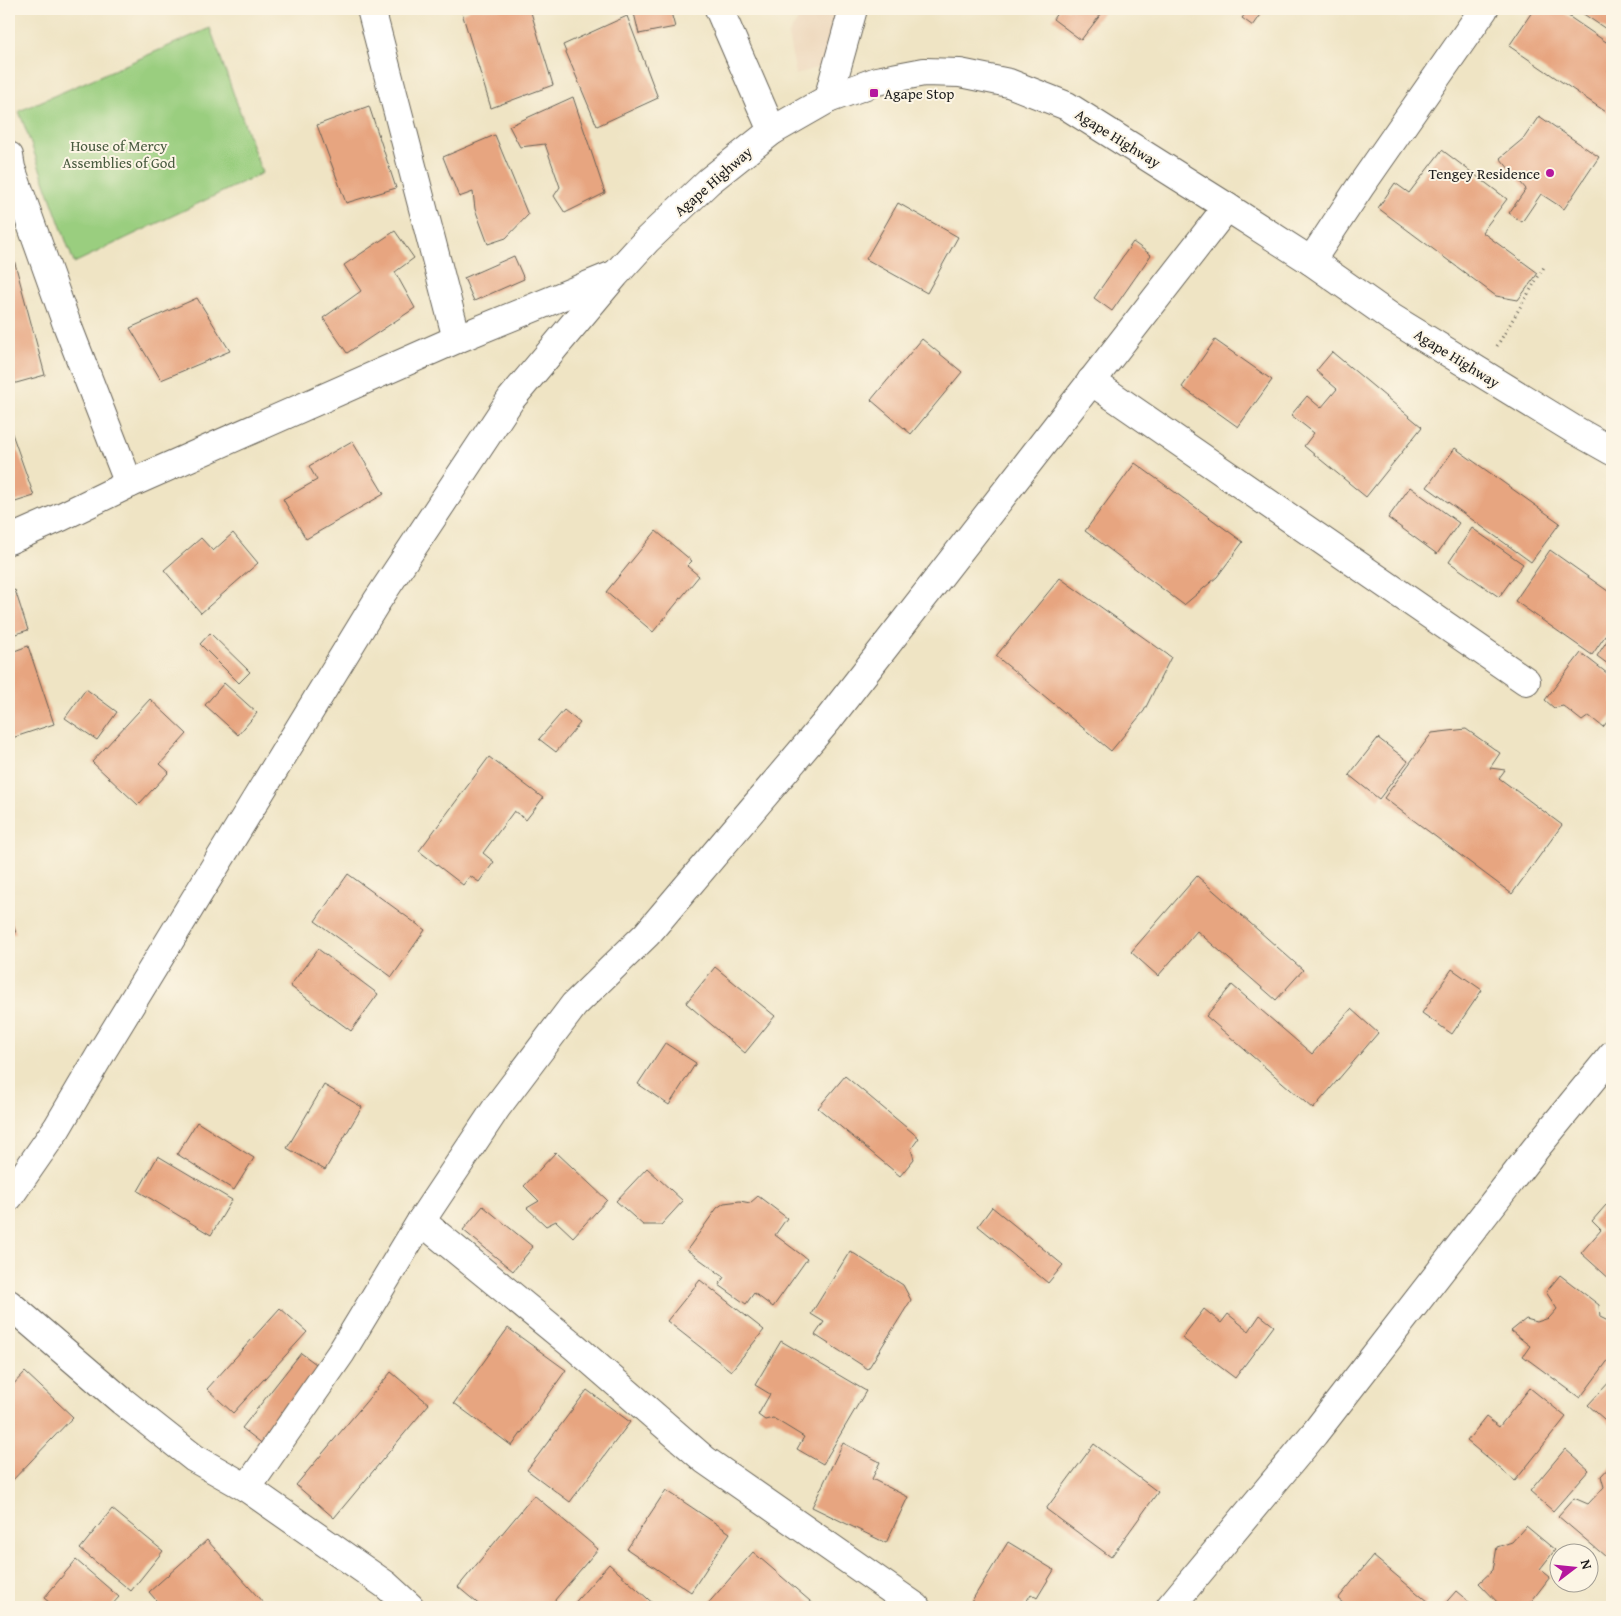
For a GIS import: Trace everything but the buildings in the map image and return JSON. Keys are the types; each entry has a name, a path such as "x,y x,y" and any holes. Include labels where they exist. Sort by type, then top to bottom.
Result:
{"street":[{"path":"370,9 457,339"},
{"path":"719,9 772,131"},
{"path":"828,99 853,9"},
{"path":"1311,261 1484,9"},
{"name":"Agape Highway","path":"9,1197 57,1128 113,1033 393,576 511,399 615,274 647,240 709,181 772,131 828,99 877,81 924,72 960,73 1009,83 1067,106 1311,261 1392,318 1612,451"},
{"path":"9,156 11,168 66,322 129,484"},
{"path":"247,1488 341,1353 421,1221 497,1108 574,1005 646,934 828,720 1227,207"},
{"path":"9,540 61,518 129,484 457,339 615,274"},
{"path":"1091,381 1526,681"},
{"path":"1170,1607 1314,1434 1530,1156 1612,1055"},
{"path":"421,1221 575,1347 705,1460 916,1607"},
{"path":"9,1304 122,1401 194,1458 247,1488 386,1585 410,1607"}],"path":[{"path":"1480,372 1544,267"}],"shaded area":[{"path":"812,9 831,9 839,17 825,66 796,75 788,35 802,14"}],"green space":[{"name":"House of Mercy Assemblies of God","path":"210,28 262,173 74,263 19,111"}],"place":[{"name":"Agape Stop","path":"874,93"},
{"name":"Tengey Residence","path":"1550,173"}]}
